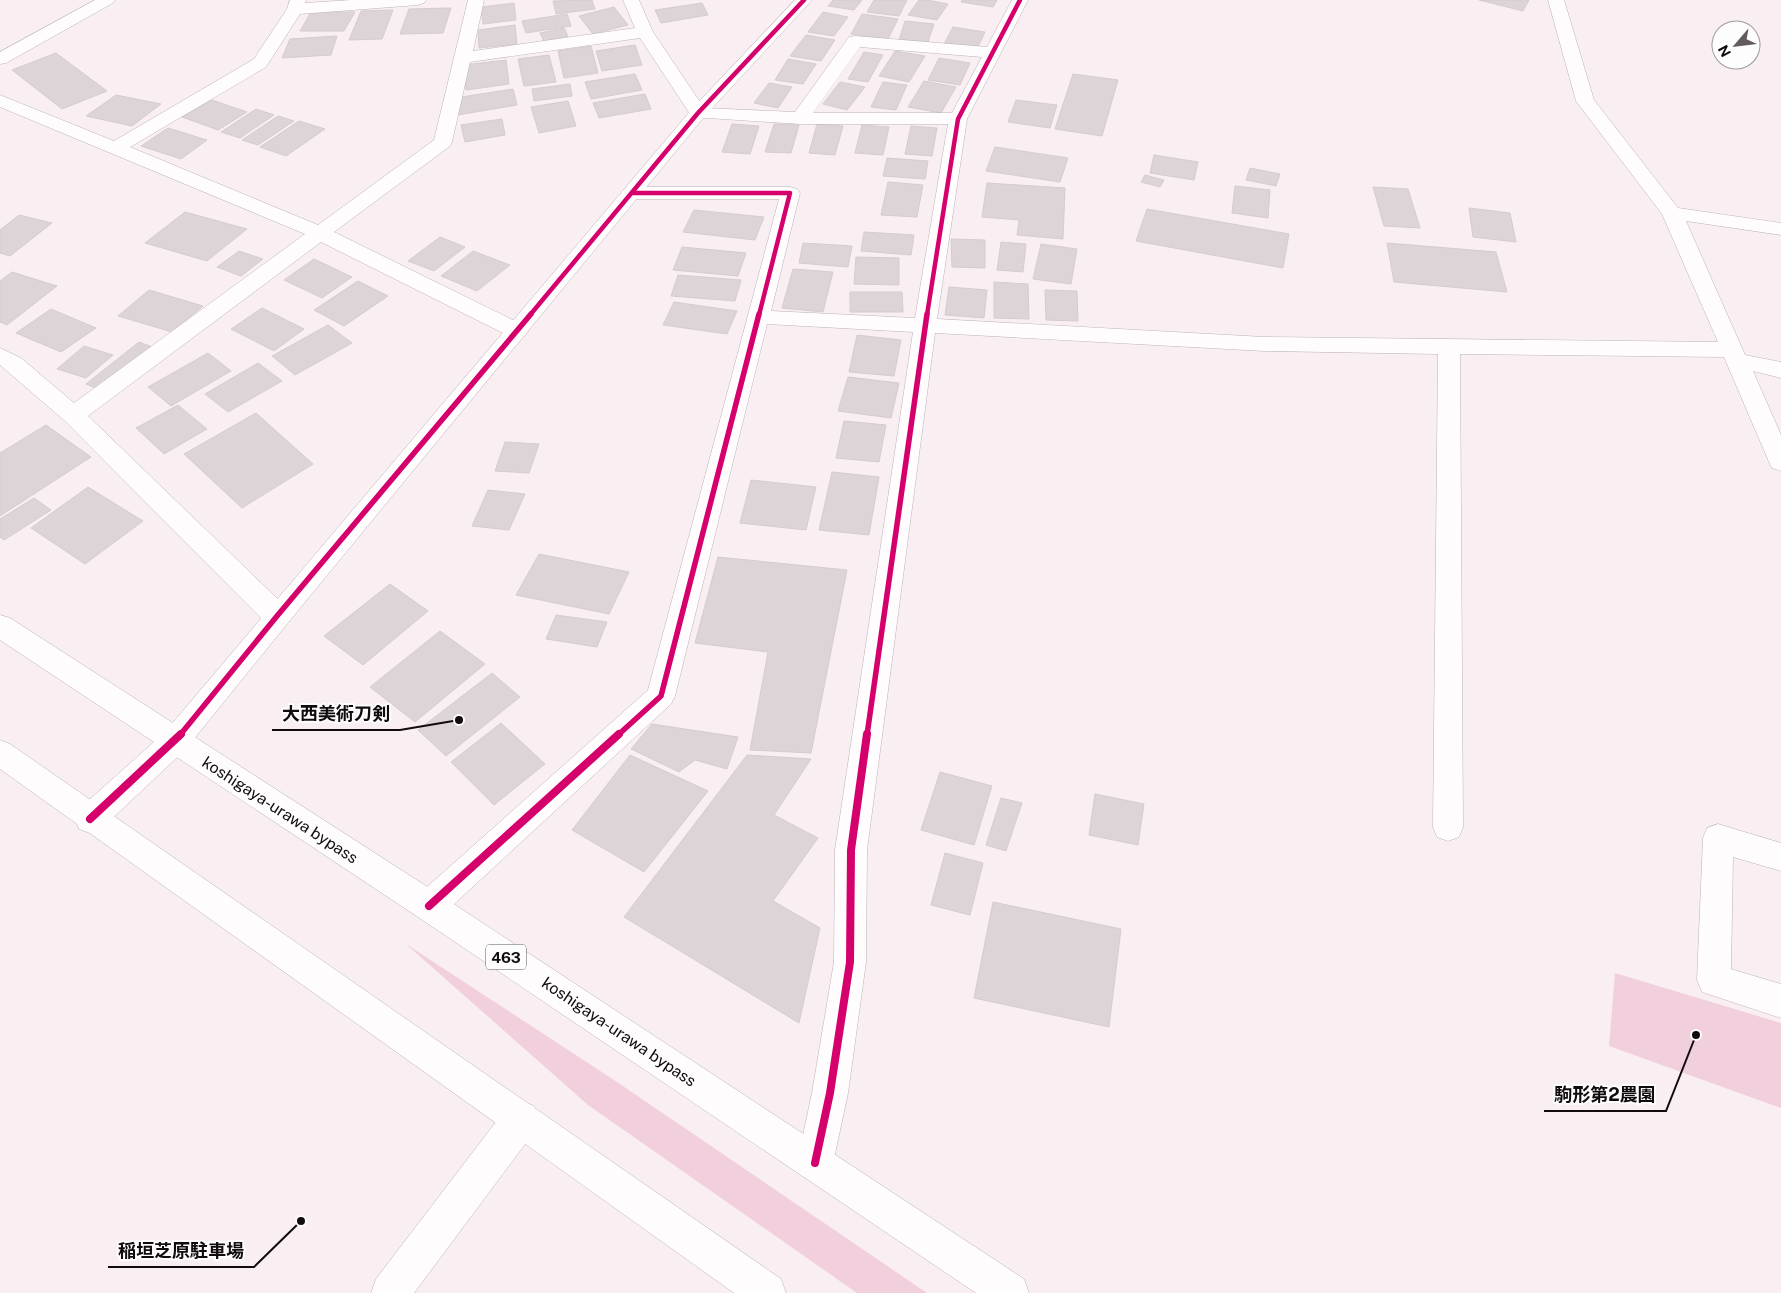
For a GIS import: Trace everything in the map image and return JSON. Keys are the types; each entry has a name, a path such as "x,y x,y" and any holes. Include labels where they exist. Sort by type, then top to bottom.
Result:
{"main road":[{"path":"0,59 107,0"},
{"path":"115,148 260,63 297,4 418,0"},
{"path":"73,415 443,142 476,0"},
{"path":"631,0 645,32 698,113"},
{"path":"90,819 175,742 277,616 633,194 698,113 804,0"},
{"path":"815,1163 830,1093 850,962 851,850 925,327 958,119 1020,0"},
{"path":"1556,0 1585,101 1672,212 1781,462"},
{"path":"463,58 645,32"},
{"path":"800,118 855,41 993,53"},
{"path":"0,100 320,233 517,331"},
{"path":"698,113 800,118 958,119"},
{"path":"429,906 661,696 760,317 790,193 633,194"},
{"path":"1672,212 1781,229"},
{"path":"760,317 1264,344 1450,346 1734,355 1781,370"},
{"path":"1448,827 1450,346"},
{"path":"0,355 13,363 73,415 277,616"},
{"name":"koshigaya-urawa bypass","path":"0,626 429,906 1010,1293"},
{"path":"0,753 90,819 767,1293"},
{"path":"1781,857 1718,838 1714,980 1781,1001"},
{"path":"390,1293 521,1120"}],"shaded area":[{"path":"406,944 614,1080 927,1293 857,1293 588,1105"},
{"path":"1615,973 1781,1023 1781,1108 1609,1046"}],"building":[{"path":"592,0 595,9 556,14 553,1"},
{"path":"833,0 862,0 854,10 828,6"},
{"path":"874,0 907,0 899,16 867,12"},
{"path":"919,0 948,4 937,20 908,15"},
{"path":"962,0 997,0 993,7 961,2"},
{"path":"1479,0 1529,0 1523,11"},
{"path":"514,3 516,20 483,24 481,7"},
{"path":"702,3 708,15 661,23 655,10"},
{"path":"614,7 628,25 593,34 579,16"},
{"path":"451,8 443,33 400,34 409,9"},
{"path":"393,10 382,39 349,40 361,11"},
{"path":"311,12 355,12 344,31 300,31"},
{"path":"823,12 848,17 834,36 808,32"},
{"path":"567,14 571,26 526,33 522,21"},
{"path":"862,14 898,19 888,39 851,34"},
{"path":"905,21 934,24 928,42 899,40"},
{"path":"515,25 517,44 479,48 478,30"},
{"path":"953,27 985,32 977,49 944,44"},
{"path":"564,28 568,36 544,41 540,33"},
{"path":"806,35 835,40 821,61 790,56"},
{"path":"337,36 331,55 282,58 290,39"},
{"path":"635,45 642,65 602,71 596,51"},
{"path":"591,46 598,73 564,78 558,51"},
{"path":"895,51 925,56 909,82 879,76"},
{"path":"864,52 883,55 868,82 848,79"},
{"path":"56,53 107,91 62,109 12,70"},
{"path":"549,55 556,82 524,86 518,59"},
{"path":"939,58 970,63 960,85 928,80"},
{"path":"788,59 816,64 803,84 775,80"},
{"path":"506,60 509,84 466,90 464,65"},
{"path":"635,74 642,90 591,99 585,82"},
{"path":"1073,74 1118,80 1102,136 1055,129"},
{"path":"924,81 956,87 941,113 908,107"},
{"path":"840,82 865,87 847,110 823,104"},
{"path":"883,82 907,85 896,110 871,107"},
{"path":"769,83 792,87 778,108 754,103"},
{"path":"570,84 572,96 534,101 532,89"},
{"path":"513,89 517,105 458,115 455,98"},
{"path":"645,94 651,109 599,118 593,103"},
{"path":"116,95 161,104 132,126 86,116"},
{"path":"212,100 247,112 218,130 182,117"},
{"path":"1016,100 1057,105 1050,128 1008,122"},
{"path":"568,101 576,126 539,133 531,107"},
{"path":"256,109 274,115 240,138 221,132"},
{"path":"278,116 294,121 258,145 242,140"},
{"path":"502,119 505,135 465,142 461,125"},
{"path":"299,121 325,129 286,156 260,147"},
{"path":"732,124 759,126 750,154 722,152"},
{"path":"774,124 799,125 791,153 765,152"},
{"path":"817,124 843,126 835,155 809,153"},
{"path":"862,125 889,127 883,155 855,153"},
{"path":"911,126 937,128 932,156 905,154"},
{"path":"168,128 207,140 181,159 141,146"},
{"path":"995,147 1068,158 1060,182 986,171"},
{"path":"1154,155 1198,162 1194,180 1150,173"},
{"path":"887,158 928,161 925,179 883,176"},
{"path":"1250,168 1280,174 1276,186 1246,180"},
{"path":"1145,175 1164,180 1160,187 1141,182"},
{"path":"888,182 923,185 917,217 881,215"},
{"path":"987,183 1065,188 1063,239 1017,235 1019,220 982,217"},
{"path":"1235,186 1270,190 1268,218 1232,213"},
{"path":"1373,187 1408,189 1420,228 1384,226"},
{"path":"1469,208 1510,213 1516,242 1473,237"},
{"path":"1147,209 1289,234 1283,268 1136,241"},
{"path":"694,210 764,217 755,240 683,232"},
{"path":"185,212 247,229 207,261 145,243"},
{"path":"19,215 52,223 10,256 0,253 0,230"},
{"path":"864,232 914,235 911,255 861,251"},
{"path":"440,237 465,247 434,271 408,261"},
{"path":"951,239 985,240 985,268 952,267"},
{"path":"1001,242 1026,244 1023,272 997,270"},
{"path":"803,243 852,246 848,267 799,263"},
{"path":"1387,243 1496,252 1507,292 1394,282"},
{"path":"1041,244 1077,249 1071,284 1033,279"},
{"path":"682,247 746,253 738,276 673,270"},
{"path":"239,251 263,259 241,276 217,267"},
{"path":"473,251 510,265 477,291 441,276"},
{"path":"856,257 899,258 899,285 854,284"},
{"path":"314,259 352,277 322,298 284,280"},
{"path":"793,269 833,272 823,312 782,308"},
{"path":"12,272 57,286 7,325 0,322 0,281"},
{"path":"678,275 741,280 735,301 671,296"},
{"path":"358,281 388,296 344,326 314,310"},
{"path":"994,282 1028,284 1029,319 994,318"},
{"path":"949,287 987,290 984,318 945,315"},
{"path":"149,290 203,306 172,332 118,316"},
{"path":"1045,290 1077,291 1078,321 1046,320"},
{"path":"850,292 902,292 903,312 850,312"},
{"path":"674,302 737,311 727,334 663,325"},
{"path":"262,308 304,329 274,351 231,329"},
{"path":"51,309 96,328 61,352 16,333"},
{"path":"328,325 352,343 295,375 272,356"},
{"path":"857,335 901,340 894,376 849,372"},
{"path":"139,342 155,348 102,391 86,384"},
{"path":"84,346 113,355 86,378 57,369"},
{"path":"208,353 231,371 171,406 148,387"},
{"path":"258,363 282,381 228,412 205,394"},
{"path":"848,377 899,383 891,418 838,411"},
{"path":"178,405 207,429 164,454 136,428"},
{"path":"256,413 313,464 242,508 184,454"},
{"path":"844,421 886,425 879,462 836,458"},
{"path":"46,425 91,457 0,516 0,453"},
{"path":"505,442 539,444 529,473 495,471"},
{"path":"832,472 879,477 869,535 819,530"},
{"path":"751,480 816,487 806,530 740,523"},
{"path":"88,487 143,521 85,564 31,528"},
{"path":"488,490 525,494 509,530 472,526"},
{"path":"34,498 51,510 4,540 0,537 0,519"},
{"path":"539,554 629,572 609,614 516,595"},
{"path":"718,557 847,570 811,753 750,750 768,652 695,643"},
{"path":"390,584 428,611 363,665 324,636"},
{"path":"556,615 607,622 597,647 546,639"},
{"path":"440,631 485,664 415,722 370,687"},
{"path":"492,673 520,697 446,756 418,730"},
{"path":"501,723 545,764 494,805 451,762"},
{"path":"652,724 738,737 727,769 695,760 679,772 631,749"},
{"path":"630,755 708,791 644,872 572,830"},
{"path":"747,755 811,759 774,815 818,838 773,901 820,928 799,1023 624,917"},
{"path":"940,772 992,786 974,845 921,830"},
{"path":"1095,794 1144,804 1138,845 1089,835"},
{"path":"1001,798 1022,803 1006,851 986,845"},
{"path":"945,853 983,863 970,915 931,905"},
{"path":"993,902 1121,929 1109,1027 974,998"}],"cycle path":[{"path":"90,819 175,741 277,616 633,193 698,113 804,0"},
{"path":"815,1163 830,1093 850,962 851,850 925,327 958,119 1020,0"},
{"path":"429,906 661,696 790,193 633,193"}],"place":[{"name":"大西美術刀剣","path":"459,720"},
{"name":"駒形第2農園","path":"1696,1035"},
{"name":"稲垣芝原駐車場","path":"301,1221"}]}
